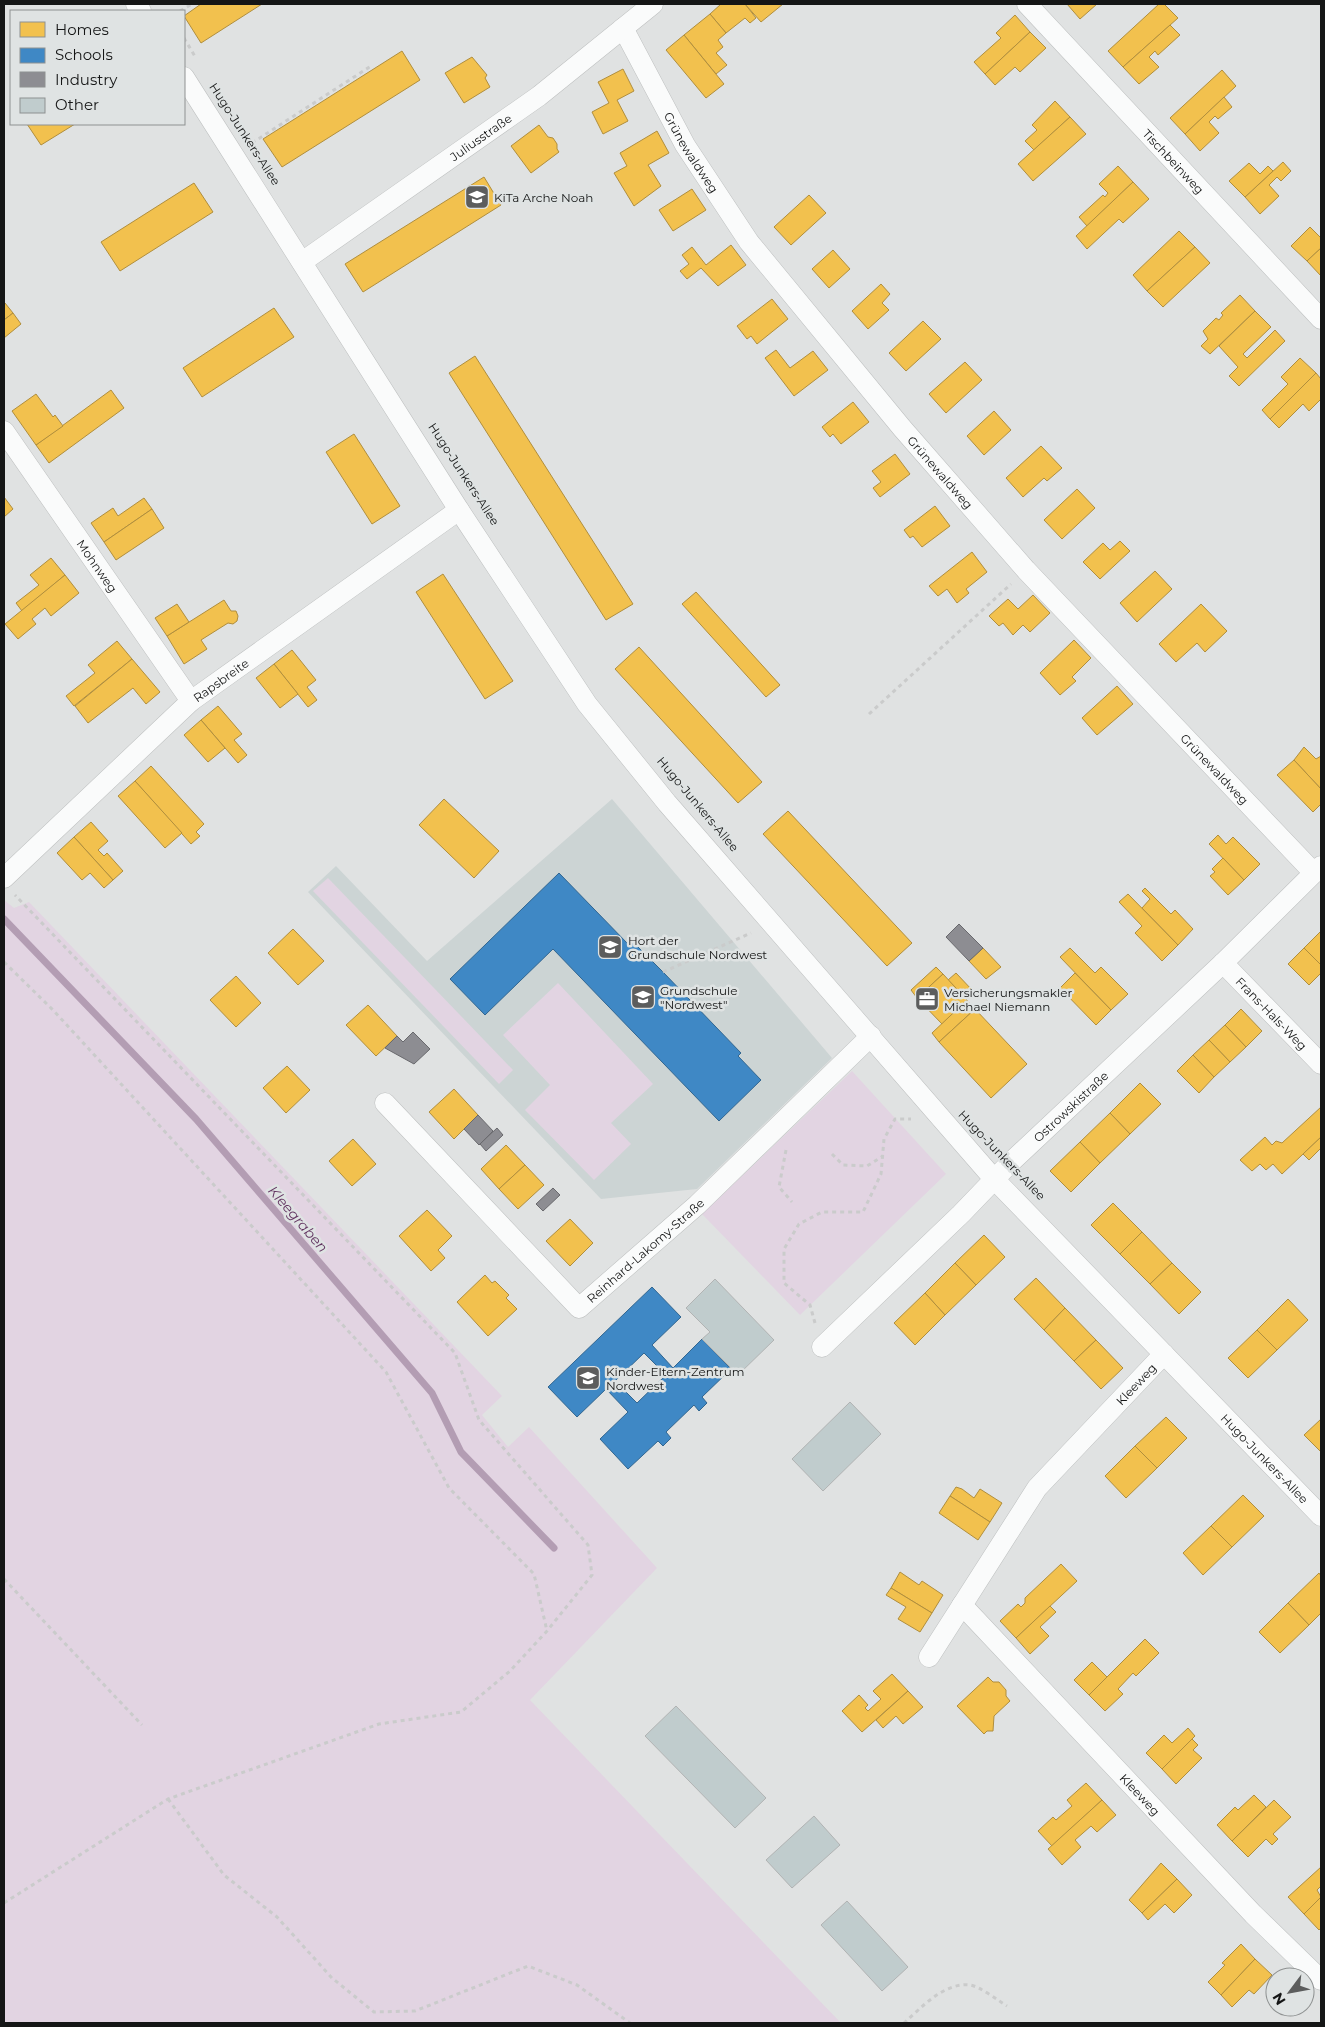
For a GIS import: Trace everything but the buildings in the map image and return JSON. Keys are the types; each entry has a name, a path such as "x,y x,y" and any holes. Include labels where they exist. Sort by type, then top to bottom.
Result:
{"street":[{"name":"Juliusstraße","path":"302,262 538,96 653,4"},
{"name":"Tischbeinweg","path":"1027,4 1321,319"},
{"name":"Grünewaldweg","path":"623,28 684,145 749,242 902,428 1026,570 1318,869"},
{"name":"Hugo-Junkers-Allee","path":"185,79 459,510 587,704 667,803 994,1179 1321,1516"},
{"name":"Mohnweg","path":"4,431 191,701"},
{"name":"Rapsbreite","path":"7,884 191,701 459,510"},
{"name":"Ostrowskistraße","path":"822,1347 967,1209 994,1179 1223,963 1318,869"},
{"name":"Frans-Hals-Weg","path":"1223,963 1321,1064"},
{"name":"Reinhard-Lakomy-Straße","path":"385,1103 579,1308 697,1205 871,1036"},
{"name":"Kleeweg","path":"930,1657 1037,1488 1164,1354"},
{"name":"Kleeweg","path":"962,1604 1253,1914 1321,1980"}],"path":[{"path":"185,40 199,62"},
{"path":"251,144 371,66"},
{"name":"Hugo-Junkers-Allee","path":"246,135 256,152"},
{"path":"869,714 1026,570"},
{"path":"4,1903 168,1799 379,1724 461,1712 510,1671 547,1631 592,1575 588,1546 479,1420 455,1353 7,884"},
{"path":"663,972 734,942 754,931"},
{"path":"4,962 53,1010 386,1372 449,1488 534,1574 547,1631"},
{"path":"822,1347 810,1305 784,1283 784,1249 799,1224 822,1212 863,1212 881,1174 884,1139 895,1119 916,1118"},
{"path":"782,1122 789,1131 779,1187 792,1202"},
{"path":"832,1154 843,1165 867,1166 884,1156"},
{"path":"4,1579 142,1725"},
{"path":"168,1799 224,1876 277,1917 332,1978 374,2012 415,2011 528,1966 577,1985 630,2023"},
{"path":"904,2023 925,2004 949,1988 970,1985 1007,2006"}],"shaded area":[{"path":"612,799 832,1058 697,1189 601,1199 308,892 336,866 427,961"},
{"path":"328,878 513,1070 499,1084 313,891"},
{"path":"4,900 14,908 29,902 502,1396 482,1415 508,1447 529,1427 657,1568 530,1700 841,2023 4,2023"},
{"path":"558,983 653,1084 611,1123 631,1144 594,1180 525,1110 550,1085 503,1035"},
{"path":"852,1071 946,1174 800,1315 702,1214"}],"waterway":[{"name":"Kleegraben","path":"4,919 196,1119 432,1393 461,1452 554,1548"}],"place":[{"name":"KiTa Arche Noah","path":"477,197"},
{"name":"Hort der Grundschule Nordwest","path":"610,947"},
{"name":"Grundschule \"Nordwest\"","path":"643,997"},
{"name":"Versicherungsmakler Michael Niemann","path":"927,999"},
{"name":"Kinder-Eltern-Zentrum Nordwest","path":"588,1378"}]}
